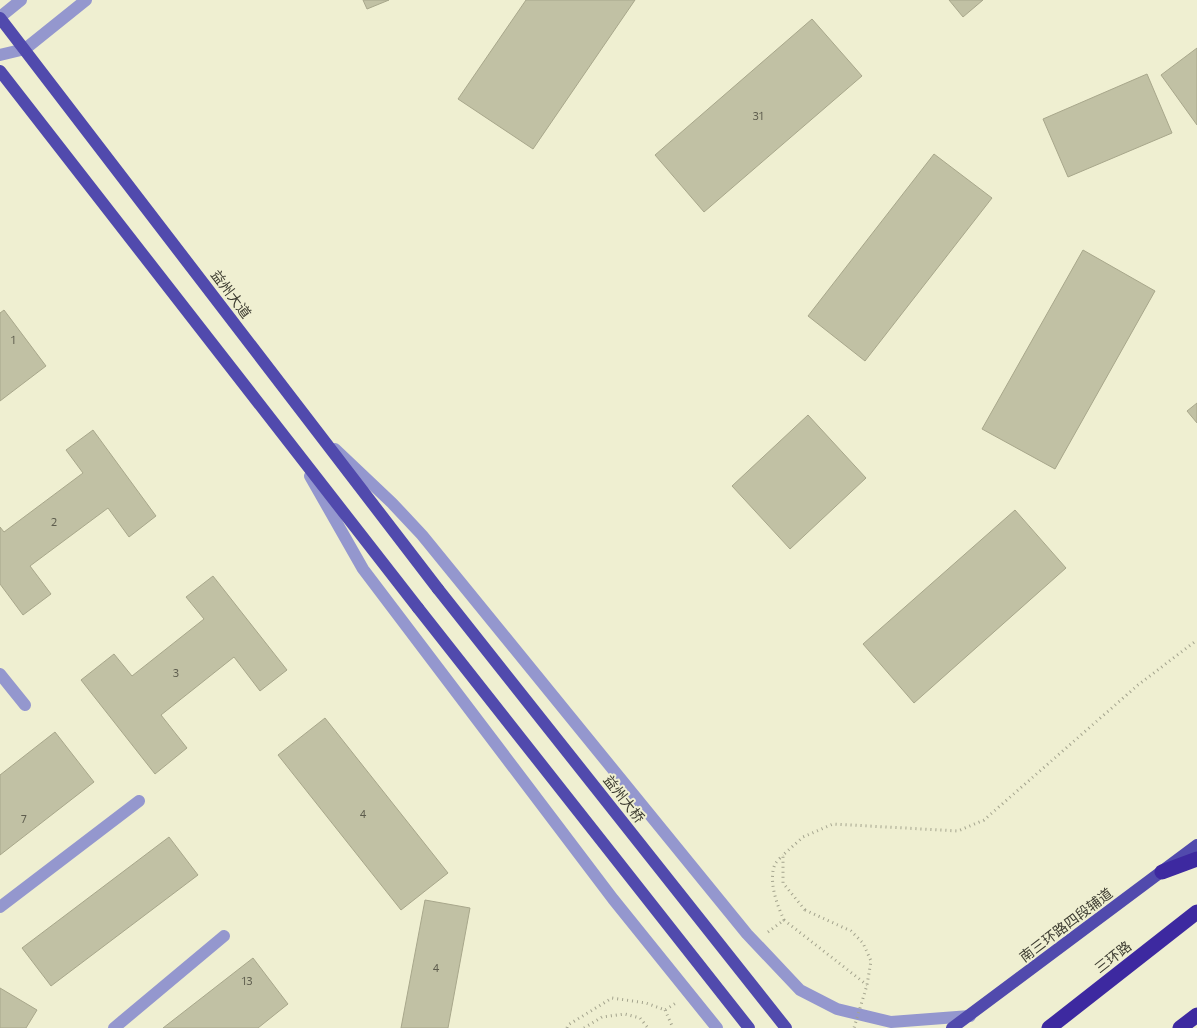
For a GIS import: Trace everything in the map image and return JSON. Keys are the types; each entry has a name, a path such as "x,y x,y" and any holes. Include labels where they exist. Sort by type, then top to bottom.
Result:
{"highway":[{"path":"1162,872 1197,859"},
{"name":"三环路","path":"1050,1028 1197,912"},
{"path":"1180,1028 1197,1015"}],"main road":[{"name":"益州大道","path":"0,17 438,589"},
{"path":"0,71 418,608 749,1028"},
{"name":"益州大桥","path":"438,589 786,1028"},
{"name":"南三环路四段辅道","path":"952,1028 1197,845"}],"street":[{"path":"0,17 21,0"},
{"path":"0,55 25,49 86,0"},
{"path":"320,434 392,503 422,535 747,934 800,990 837,1009 890,1022 970,1016"},
{"path":"296,449 363,569 613,899 717,1028"},
{"path":"0,674 25,705"},
{"path":"0,907 139,800"},
{"path":"114,1028 224,936"}],"path":[{"path":"854,1028 867,985 871,961 863,943 850,931 805,910 783,884 784,855 803,837 834,824 958,831 984,820 1138,685 1197,640"},
{"path":"784,920 867,985"},
{"path":"665,1010 673,1028"},
{"path":"584,1028 602,1017 625,1014 640,1018 648,1028"}],"building":[{"path":"363,0 389,0 367,9"},
{"path":"526,0 635,0 533,149 458,99"},
{"path":"949,0 983,0 963,17"},
{"path":"812,19 862,76 704,212 655,155"},
{"path":"1197,48 1197,125 1161,75"},
{"path":"1147,74 1172,133 1068,177 1043,119"},
{"path":"934,154 992,198 865,361 808,316"},
{"path":"1083,250 1155,291 1055,469 982,429"},
{"path":"4,310 46,366 0,401 0,313"},
{"path":"1197,403 1197,423 1187,411"},
{"path":"808,415 866,478 790,549 732,486"},
{"path":"93,430 156,516 129,537 108,508 30,566 51,594 23,615 0,584 0,527 4,532 83,473 66,450"},
{"path":"1015,510 1066,568 914,703 863,644"},
{"path":"213,576 287,670 260,691 234,657 161,715 187,748 155,774 81,680 114,654 132,676 204,619 186,597"},
{"path":"325,718 448,873 401,910 278,755"},
{"path":"55,732 94,782 0,855 0,775"},
{"path":"169,837 198,875 51,986 22,948"},
{"path":"425,900 470,908 448,1028 401,1028"},
{"path":"253,958 288,1004 258,1028 163,1028"},
{"path":"0,988 37,1010 26,1028 0,1028"}]}
